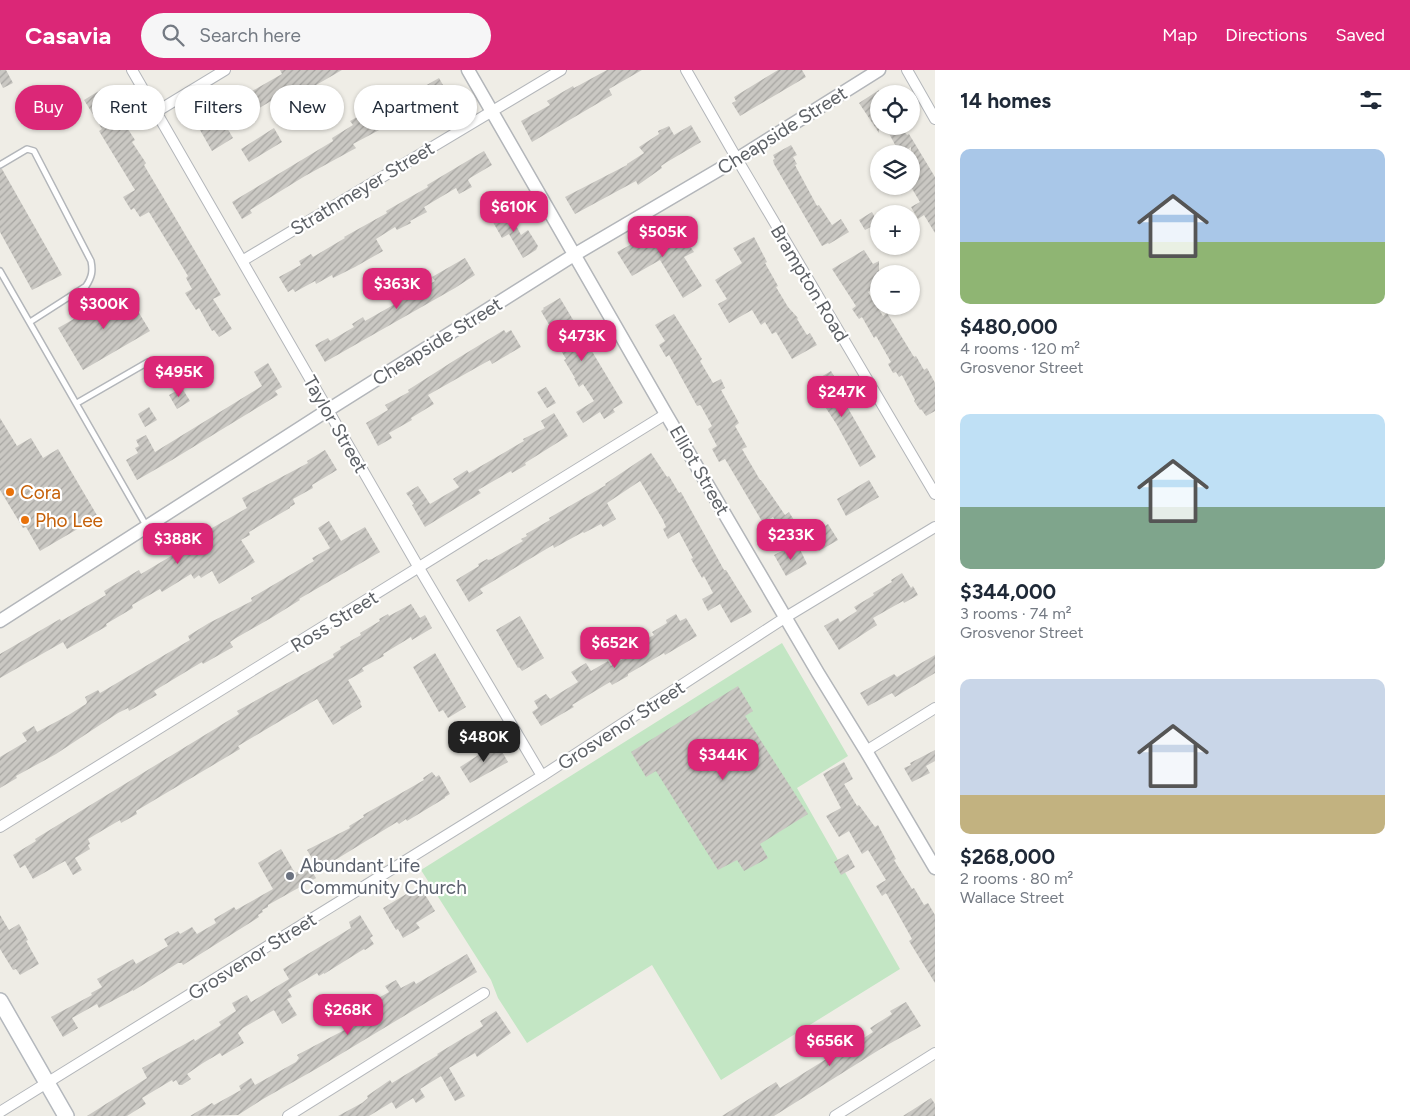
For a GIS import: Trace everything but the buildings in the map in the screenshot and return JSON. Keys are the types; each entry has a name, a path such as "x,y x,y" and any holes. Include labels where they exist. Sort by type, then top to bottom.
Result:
{"main road":[{"path":"0,1002 66,1116"}],"street":[{"name":"Taylor Street","path":"132,70 141,85"},
{"path":"165,107 225,70"},
{"name":"Elliot Street","path":"468,70 666,414 935,868"},
{"name":"Strathmeyer Street","path":"242,261 561,70"},
{"name":"Brampton Road","path":"686,70 935,494"},
{"name":"Cheapside Street","path":"0,621 328,410 574,255 737,159 879,70"},
{"path":"907,70 935,119"},
{"name":"Taylor Street","path":"165,128 419,568 542,776"},
{"name":"Ross Street","path":"0,827 666,414"},
{"name":"Grosvenor Street","path":"0,1112 542,776 786,617 935,527"},
{"path":"866,751 935,708"},
{"path":"288,1116 484,993"},
{"path":"835,1116 935,1053"}],"lane":[{"path":"0,165 27,148 34,150 91,261 93,271 91,279 86,286 30,322"},
{"path":"0,271 147,527"},
{"path":"77,403 148,362"}],"green space":[{"path":"782,643 848,756 797,788 900,969 721,1080 652,965 527,1043 498,998 491,980 421,870"}],"place":[{"name":"Cora","path":"10,492"},
{"name":"Pho Lee","path":"25,520"},
{"name":"Abundant Life Community Church","path":"290,876"}]}
